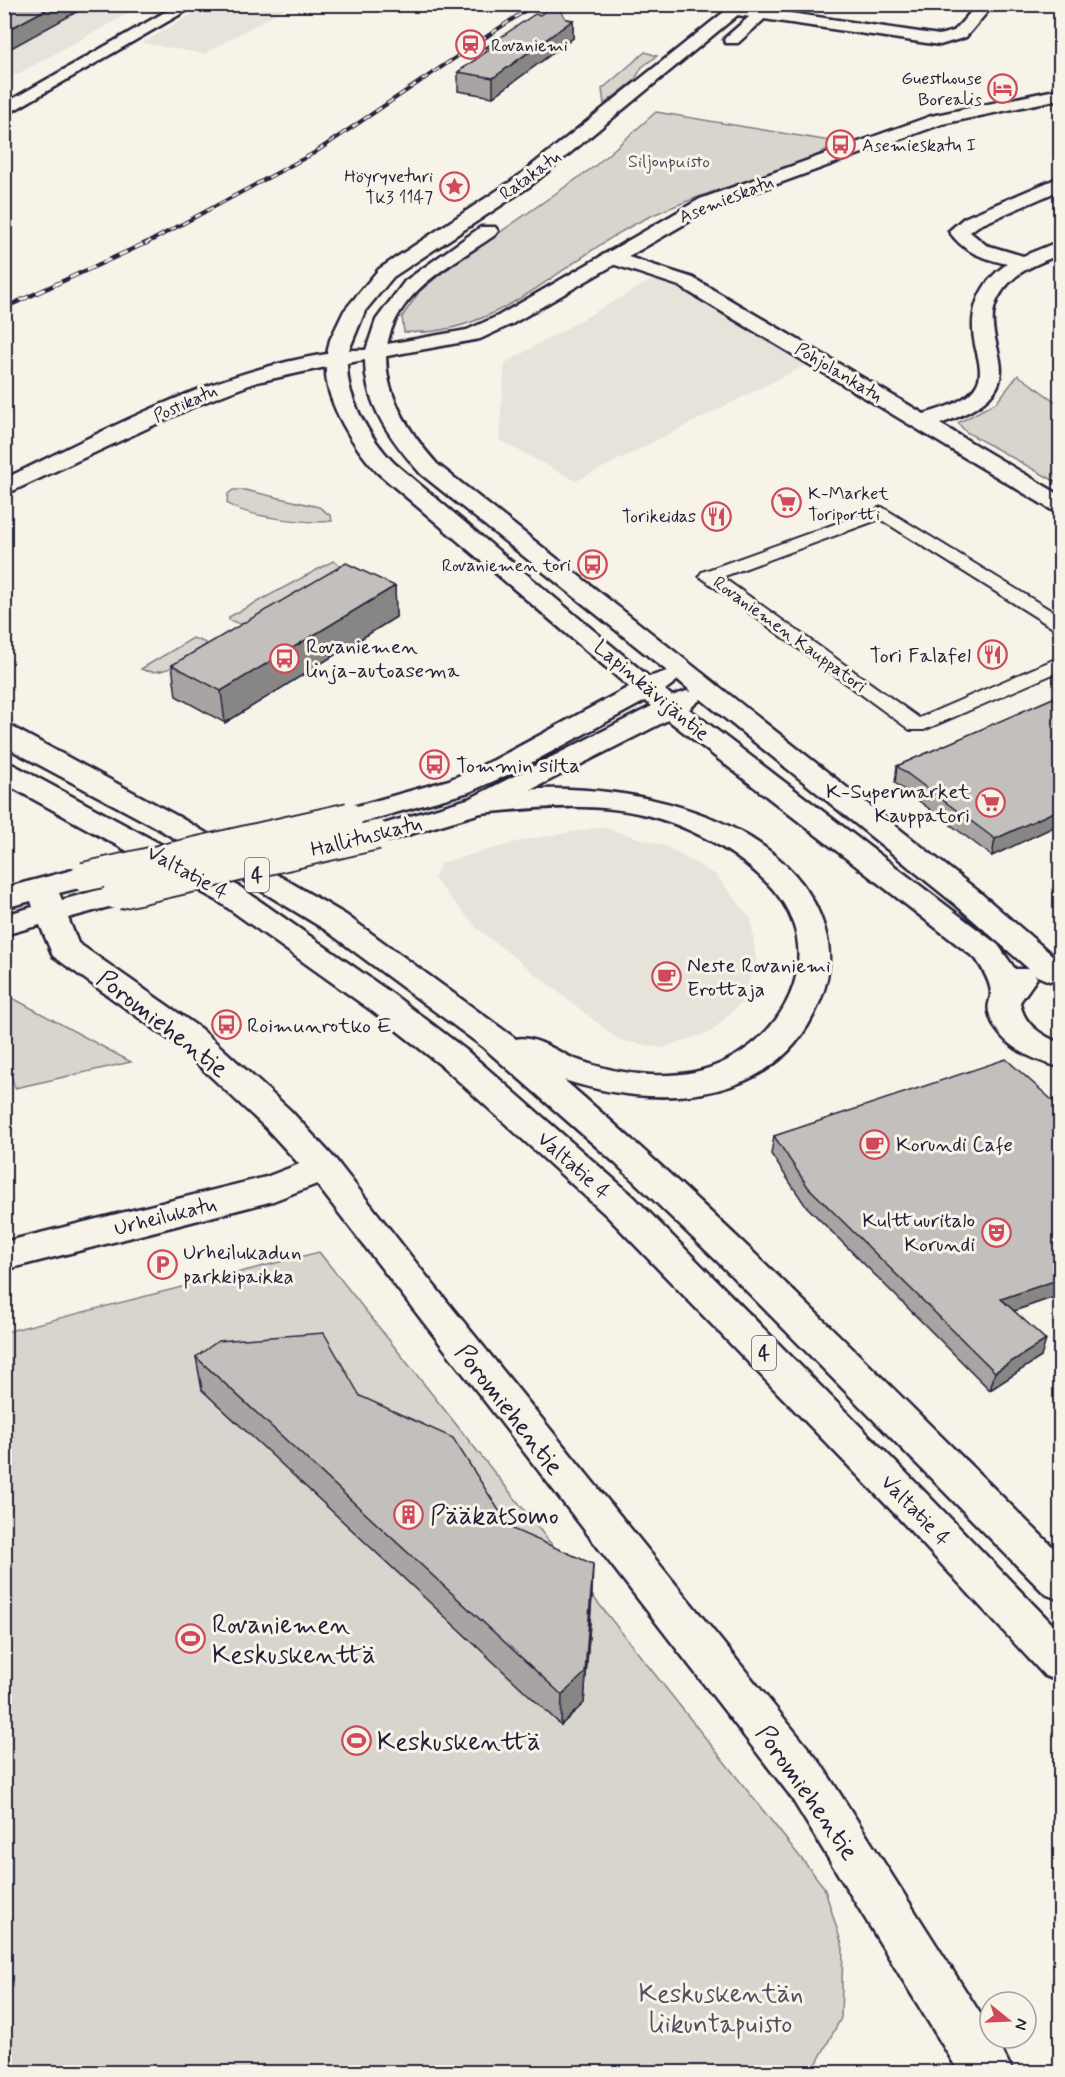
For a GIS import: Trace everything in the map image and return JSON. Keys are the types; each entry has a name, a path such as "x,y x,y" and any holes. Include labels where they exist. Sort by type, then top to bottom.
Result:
{"main road":[{"path":"4,98 171,4"},
{"path":"4,111 191,4"},
{"path":"741,7 768,9 940,40 960,34 987,4"},
{"name":"Ratakatu","path":"338,358 345,325 369,291 386,273 541,168 741,7"},
{"path":"716,53 768,9"},
{"name":"Asemieskatu","path":"376,352 473,335 505,320 610,257 707,203 904,130 973,111 1060,94"},
{"path":"1027,263 982,250 964,241 958,231 971,222 1060,183"},
{"name":"Ratakatu","path":"376,352 386,320 412,285 506,219"},
{"path":"923,422 972,402 988,387 993,377 982,335 981,321 985,304 1000,281 1027,263 1060,247"},
{"name":"Pohjolankatu","path":"610,257 686,282 1058,500"},
{"name":"Postikatu","path":"4,488 189,400 249,376 376,352"},
{"name":"Lapinkävijäntie","path":"376,352 376,377 386,409 402,438 429,469 520,538 707,691 1055,969"},
{"name":"Lapinkävijäntie","path":"338,358 339,390 355,423 376,457 669,707 987,952 1000,971 1007,993 1005,1012 1016,1031 1033,1045 1060,1054"},
{"name":"Hallituskatu","path":"4,925 84,876 349,818 459,786 504,766 646,687 684,671"},
{"name":"Hallituskatu","path":"4,898 47,900 116,895 377,835 481,804 617,736 669,707 707,691"},
{"name":"Valtatie 4","path":"4,734 169,824 335,922 495,1039 627,1154 732,1253 1060,1581"},
{"name":"Valtatie 4","path":"4,771 229,894 383,1003 454,1059 620,1206 908,1501 1060,1662"},
{"path":"481,804 558,796 586,798 624,802 702,825 726,837 775,874 797,902 808,926 814,951 813,981 802,1011 785,1038 759,1060 727,1076 689,1085 633,1085 582,1074 495,1039"},
{"name":"Poromiehentie","path":"47,900 64,949 189,1037 278,1119 323,1168 411,1284 805,1779 978,2069"},
{"path":"1007,993 1023,977 1055,969"},
{"name":"Urheilukatu","path":"4,1256 273,1188 323,1168"}],"street":[{"name":"Rovaniemen Kauppatori","path":"1060,624 882,512 708,576 917,726 1060,664"}],"shaded area":[{"path":"210,4 291,5 204,54 142,43"},
{"path":"5,5 144,5 5,81"},
{"path":"657,277 814,361 576,481 499,440 505,363"},
{"path":"603,827 665,846 716,875 751,919 756,960 742,1002 711,1032 661,1048 619,1040 478,929 434,879 441,863 524,840"}],"green space":[{"path":"645,52 657,56 642,67 634,81 604,104 602,89"},
{"name":"Siljonpuisto","path":"656,112 836,142 797,165 699,197 660,212 628,228 506,307 474,321 440,330 404,332 402,317 419,292 443,272 595,166"},
{"path":"1018,375 1060,405 1060,484 966,432 958,423 997,402"},
{"path":"233,490 245,490 319,507 331,516 332,521 293,520 247,512 227,503 228,494"},
{"path":"333,561 342,567 243,625 229,620 229,617"},
{"path":"193,638 206,645 175,666 158,672 141,669"},
{"path":"5,994 131,1062 15,1088 5,1059"},
{"name":"Keskuskenttä","path":"319,1252 824,1887 843,1948 841,2018 812,2072 5,2072 5,1332"}],"building":[{"path":"4,4 56,4 4,32"},
{"path":"555,4 566,19 573,20 493,78 458,72 492,48 486,47 535,14 540,15"},
{"path":"346,563 395,586 221,691 172,665"},
{"name":"K-Supermarket Kauppatori","path":"1060,695 1060,809 995,839 897,766"},
{"name":"Kulttuuritalo Korundi","path":"1006,1059 1060,1107 1060,1279 1001,1299 1046,1340 995,1372 808,1187 774,1136"},
{"name":"Pääkatsomo","path":"324,1333 360,1396 453,1438 510,1528 593,1564 585,1673 562,1695 196,1357 218,1341"}],"railway":[{"path":"145,244 314,153 535,4"},
{"path":"4,308 148,242"}],"place":[{"name":"Rovaniemi","path":"470,45"},
{"name":"Guesthouse Borealis","path":"1003,88"},
{"name":"Asemieskatu I","path":"841,145"},
{"name":"Höyryveturi Tk3 1147","path":"454,186"},
{"name":"K-Market Toriportti","path":"787,503"},
{"name":"Torikeidas","path":"717,516"},
{"name":"Rovaniemen tori","path":"592,565"},
{"name":"Tori Falafel","path":"992,655"},
{"name":"Rovaniemen linja-autoasema","path":"285,658"},
{"name":"Tommin silta","path":"435,765"},
{"name":"K-Supermarket Kauppatori","path":"991,803"},
{"name":"Neste Rovaniemi Erottaja","path":"666,977"},
{"name":"Roimunrotko E","path":"226,1025"},
{"name":"Korundi Cafe","path":"875,1144"},
{"name":"Kulttuuritalo Korundi","path":"996,1232"},
{"name":"Urheilukadun parkkipaikka","path":"162,1264"},
{"name":"Pääkatsomo","path":"409,1515"},
{"name":"Rovaniemen Keskuskenttä","path":"191,1639"},
{"name":"Keskuskenttä","path":"356,1741"}],"park label":[{"name":"Keskuskentän liikuntapuisto","path":"721,2008"}]}
